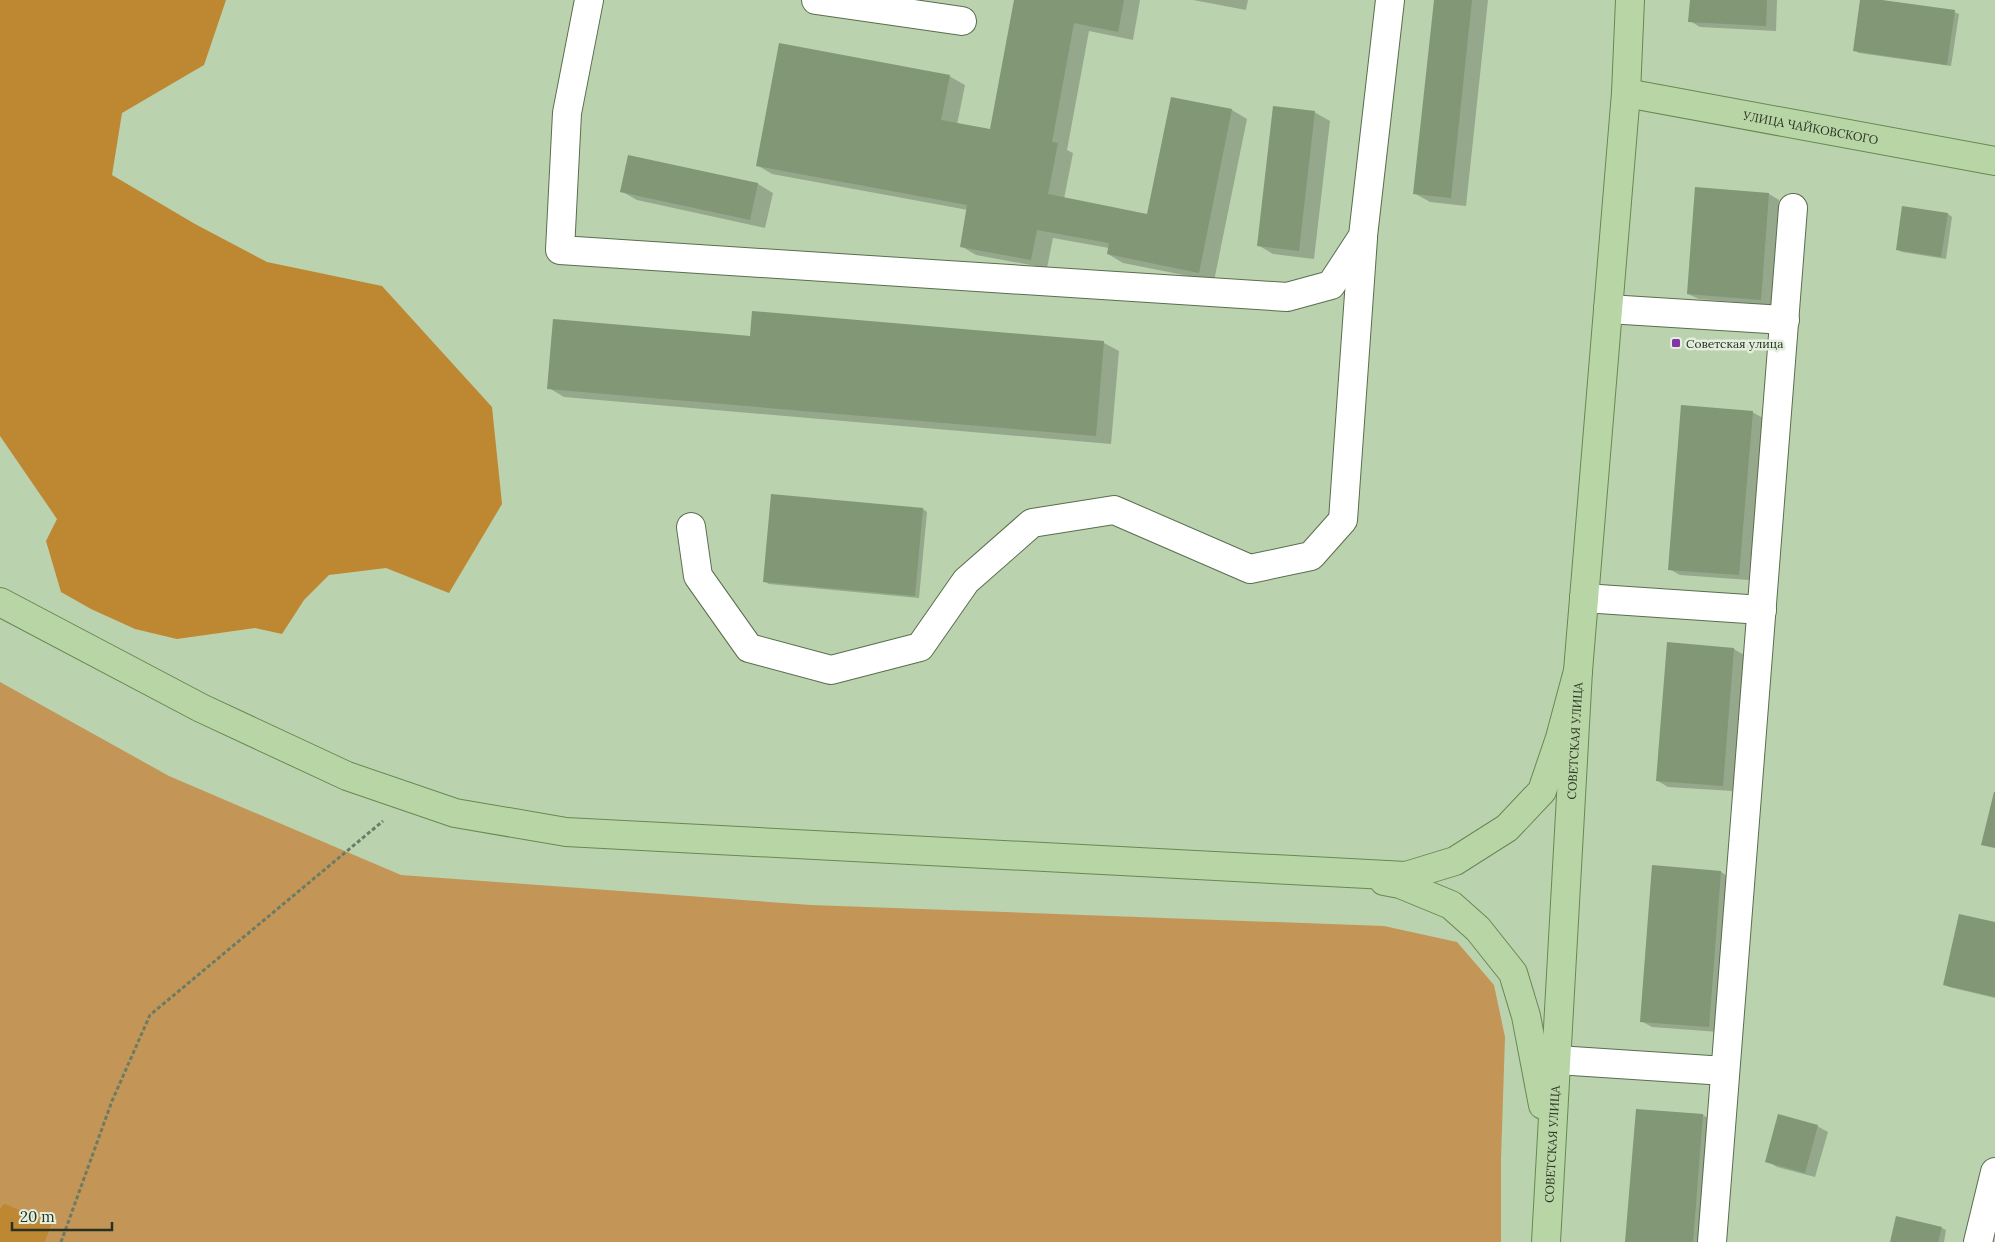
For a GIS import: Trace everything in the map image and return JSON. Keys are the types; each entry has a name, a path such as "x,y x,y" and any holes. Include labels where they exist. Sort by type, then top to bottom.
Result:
{"main road":[{"name":"СОВЕТСКАЯ УЛИЦА","path":"1546,1242 1578,671 1626,92 1630,0"},
{"name":"УЛИЦА ЧАЙКОВСКОГО","path":"1626,92 1995,161"},
{"path":"0,602 201,708 347,776 455,813 566,832 1406,876 1455,861 1507,828 1542,791 1560,738 1578,671"},
{"path":"1354,873 1400,884 1451,905 1478,929 1513,973 1526,1016 1552,1148"}],"street":[{"path":"589,0 567,114 560,250 1287,297 1330,284 1363,236"},
{"path":"816,0 962,21"},
{"path":"690,527 698,576 749,648 831,670 920,647 966,581 1032,523 1114,510 1250,569 1311,556 1343,520 1363,236 1390,0"},
{"path":"1712,1242 1793,208"},
{"path":"1608,309 1785,320"},
{"path":"1584,598 1762,610"},
{"path":"1557,1060 1725,1071"},
{"path":"1978,1242 1995,1172"}],"path":[{"path":"61,1242 112,1101 150,1015 410,797"}],"shaded area":[{"path":"0,0 226,0 204,65 122,113 112,175 195,224 267,262 382,286 492,407 502,504 449,593 386,568 329,575 304,600 282,634 255,628 177,639 135,629 91,609 61,592 46,541 57,519 0,436"},
{"path":"0,682 169,776 401,875 811,905 1384,926 1457,942 1494,985 1505,1037 1501,1159 1501,1242 45,1242 52,1226 4,1203 0,1208"},
{"path":"4,1203 52,1225 45,1242 0,1242 0,1208"}],"building":[{"path":"1014,0 1124,0 1118,32 1074,23 1052,142 1058,143 1048,194 1147,214 1171,97 1232,109 1199,273 1107,254 1109,243 1037,230 1031,260 960,247 967,205 756,166 779,43 950,75 941,120 990,129"},
{"path":"1434,0 1472,0 1451,198 1413,194"},
{"path":"1690,0 1767,0 1766,26 1688,22"},
{"path":"1860,0 1882,0 1955,10 1947,65 1853,51"},
{"path":"1273,106 1315,111 1299,251 1257,246"},
{"path":"628,155 758,183 750,220 620,192"},
{"path":"1695,187 1769,193 1761,300 1687,294"},
{"path":"1902,206 1948,213 1941,257 1896,250"},
{"path":"752,311 1104,341 1096,436 547,389 553,319 750,336"},
{"path":"1681,405 1753,411 1739,575 1668,570"},
{"path":"771,494 923,508 915,596 763,582"},
{"path":"1667,642 1734,648 1723,786 1656,781"},
{"path":"1995,792 1995,848 1981,845"},
{"path":"1652,865 1721,871 1709,1027 1640,1022"},
{"path":"1959,914 1995,922 1995,997 1943,985"},
{"path":"1636,1109 1703,1114 1693,1242 1625,1242"},
{"path":"1778,1114 1818,1125 1805,1173 1765,1162"},
{"path":"1896,1216 1942,1227 1938,1242 1890,1242"}],"place":[{"name":"Советская улица","path":"1676,343"}]}
